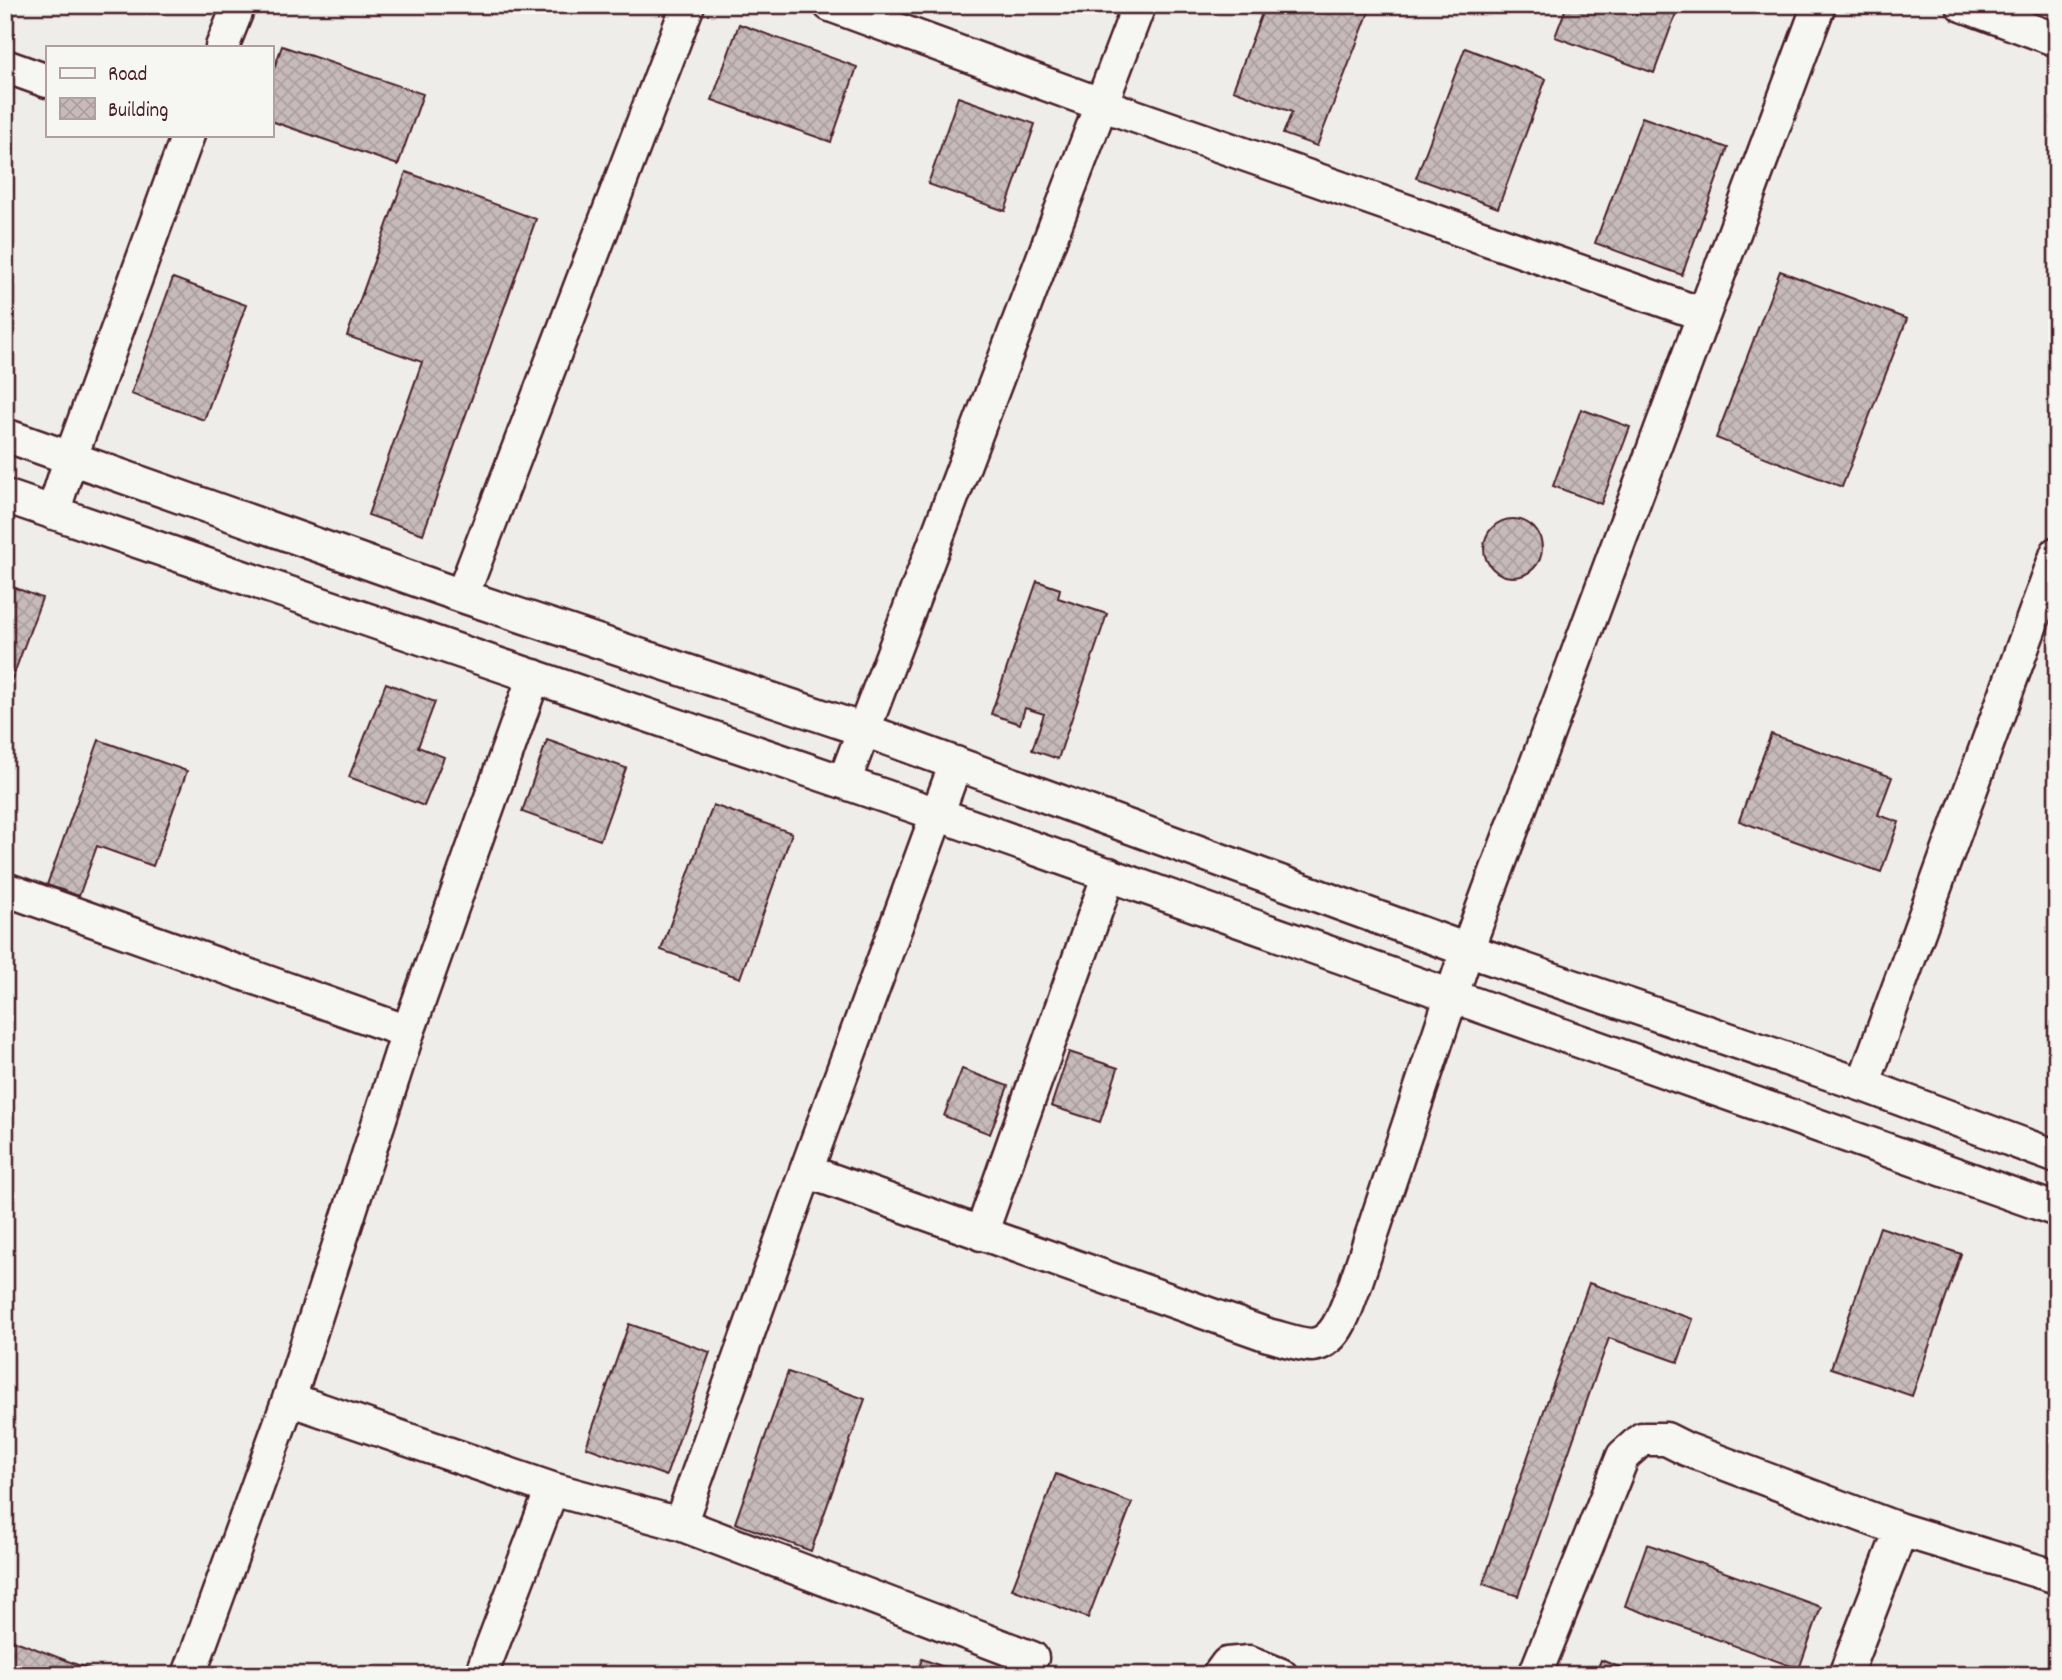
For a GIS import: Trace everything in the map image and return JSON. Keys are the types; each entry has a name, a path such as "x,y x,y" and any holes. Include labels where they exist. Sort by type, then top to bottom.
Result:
{"street":[{"path":"222,46 239,5"},
{"path":"462,596 688,5"},
{"path":"830,5 1103,105 1702,314"},
{"path":"844,782 1139,5"},
{"path":"806,1171 1268,1335 1312,1345 1331,1337 1355,1285 1467,950 1819,5"},
{"path":"1962,5 2057,40"},
{"path":"5,66 46,81"},
{"path":"54,513 71,457 188,136"},
{"path":"5,435 462,596 864,730 1467,950 1863,1085 2057,1157"},
{"path":"5,496 937,814 2057,1210"},
{"path":"1863,1085 2057,553"},
{"path":"189,1675 289,1399 408,1032 534,676"},
{"path":"680,1524 956,763"},
{"path":"981,1234 1109,874"},
{"path":"5,889 408,1032"},
{"path":"289,1399 552,1489 680,1524 1032,1658"},
{"path":"1535,1675 1623,1456 1643,1439 1666,1439 1900,1530 2057,1577"},
{"path":"481,1675 552,1489"},
{"path":"1845,1675 1900,1530"},
{"path":"1219,1675 1227,1664 1249,1662 1282,1675"}],"building":[{"path":"1265,5 1361,5 1370,9 1317,146 1283,134 1292,112 1233,90"},
{"path":"1567,5 1679,5 1654,73 1555,37"},
{"path":"739,24 857,67 831,142 712,100"},
{"path":"282,46 423,94 398,165 273,122 273,71"},
{"path":"1465,48 1546,79 1498,208 1416,178"},
{"path":"958,97 1035,124 1005,211 928,184"},
{"path":"1642,117 1728,148 1682,275 1595,243"},
{"path":"406,172 536,219 423,534 368,515 422,362 347,336"},
{"path":"1780,271 1907,319 1842,487 1716,438"},
{"path":"173,278 246,305 204,420 131,394"},
{"path":"1581,409 1630,427 1601,504 1553,486"},
{"path":"1513,519 1524,521 1537,532 1542,548 1540,559 1529,572 1513,577 1502,575 1489,564 1484,548 1486,537 1497,524"},
{"path":"1037,581 1060,589 1058,598 1107,614 1058,759 1032,750 1044,714 1025,708 1020,724 991,714"},
{"path":"5,584 42,598 5,698"},
{"path":"386,683 435,702 418,747 444,757 424,806 349,777"},
{"path":"1771,734 1892,777 1878,815 1899,822 1881,872 1739,821"},
{"path":"99,740 187,771 153,866 97,846 79,896 47,885"},
{"path":"547,740 626,768 600,840 522,812"},
{"path":"713,805 792,833 740,978 661,950"},
{"path":"1069,1052 1118,1068 1100,1122 1051,1106"},
{"path":"962,1069 1008,1086 990,1134 944,1116"},
{"path":"1880,1227 1961,1254 1912,1396 1831,1368"},
{"path":"1589,1283 1693,1319 1678,1362 1609,1338 1518,1596 1483,1584"},
{"path":"629,1324 710,1352 666,1476 586,1447"},
{"path":"788,1372 865,1399 811,1551 735,1523"},
{"path":"1056,1474 1132,1503 1088,1618 1012,1589"},
{"path":"1647,1544 1821,1607 1799,1669 1625,1606"},
{"path":"5,1637 94,1671 93,1675 5,1675"},
{"path":"922,1659 966,1675 916,1675"},
{"path":"1601,1660 1639,1675 1595,1675"}]}
